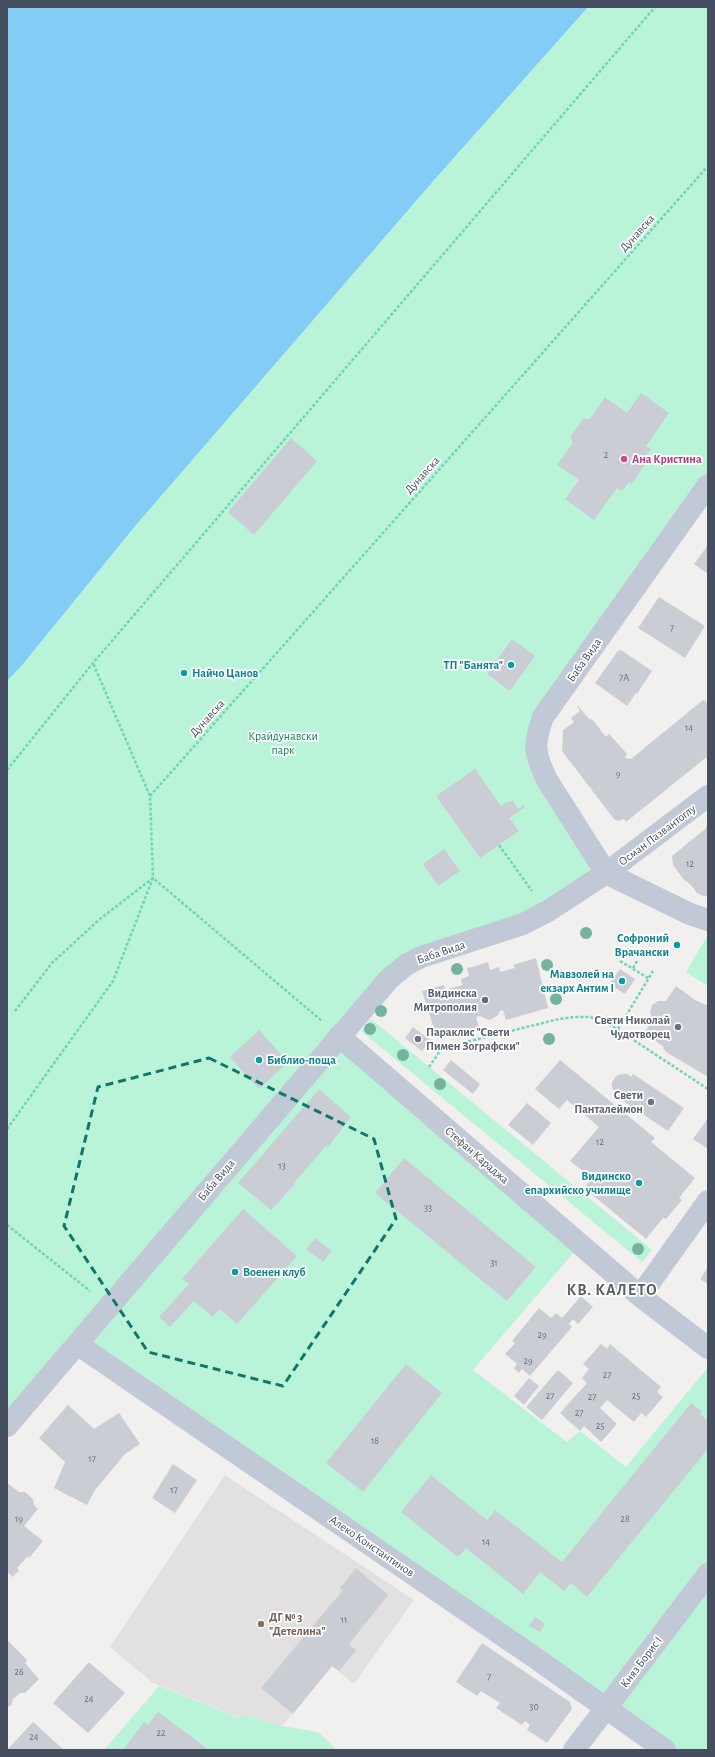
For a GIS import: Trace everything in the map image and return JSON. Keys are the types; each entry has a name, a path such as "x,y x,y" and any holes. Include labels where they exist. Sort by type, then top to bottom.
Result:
{"street":[{"name":"Баба Вида","path":"7,1426 339,1036 390,979 406,965 421,957 523,924 548,911 606,873 547,780 539,764 535,750 538,733 544,717 708,485"},
{"name":"Осман Пазвантоглу","path":"606,873 708,796"},
{"path":"606,873 690,914 708,920"},
{"name":"Стефан Караджа","path":"339,1036 640,1296 708,1348"},
{"path":"640,1296 708,1201"},
{"name":"Алеко Константинов","path":"77,1344 534,1657 665,1750"},
{"name":"Княз Борис I","path":"574,1750 708,1574"}],"path":[{"path":"7,770 92,663 655,7"},
{"name":"Дунавска","path":"150,796 708,166"},
{"path":"7,1129 113,981 153,878 150,796 92,663"},
{"path":"499,845 533,893"},
{"path":"15,1010 52,962 100,919 153,878"},
{"path":"153,878 339,1036"},
{"path":"620,960 648,978"},
{"path":"633,968 637,961"},
{"path":"618,1029 653,971"},
{"path":"429,1067 442,1048 559,1019 575,1016 590,1017 606,1022 618,1029 708,1089"},
{"path":"7,1225 110,1306"}],"highlighted area":[{"path":"209,1058 374,1139 396,1219 283,1386 148,1352 64,1226 98,1087"}],"shaded area":[{"name":"ДГ № 3 \"Детелина\"","path":"225,1475 414,1600 354,1684 332,1666 282,1726 243,1715 241,1718 153,1683 110,1647"}],"green space":[{"name":"Крайдунавски парк","path":"588,7 708,7 708,485 544,717 535,750 606,873 548,911 421,957 339,1036 580,1245 473,1370 567,1442 580,1431 626,1467 708,1367 708,1750 665,1750 77,1344 7,1426 7,681 23,664 136,525 435,179"},
{"path":"708,935 708,986 686,972"},
{"path":"371,1019 652,1250 642,1262 361,1031"},
{"path":"159,1686 240,1718 243,1715 282,1726 318,1732 337,1750 104,1750"}],"water":[{"path":"7,7 588,7 435,179 136,525 23,664 7,681"}],"building":[{"path":"641,393 669,413 646,446 651,449 644,458 648,460 632,484 629,482 622,491 617,488 594,520 565,499 579,480 557,465 572,444 571,436 583,419 590,419 605,397 627,413"},
{"path":"291,438 317,461 254,535 228,512"},
{"path":"708,545 708,574 694,564"},
{"path":"659,597 705,626 685,658 638,628"},
{"name":"ТП \"Банята\"","path":"512,639 535,656 510,691 487,674"},
{"path":"621,650 652,671 627,706 595,683 618,651"},
{"path":"703,700 708,703 708,756 626,822 624,819 618,821 614,819 562,751 563,730 574,722 571,718 580,711 577,706 590,720 592,719 606,737 609,734 627,754 625,758 631,759"},
{"path":"475,769 501,806 507,802 513,801 518,809 524,805 525,807 509,818 519,831 480,858 436,796"},
{"path":"708,825 708,896 703,896 697,893 690,884 684,880 673,865 672,856"},
{"path":"444,849 460,871 438,886 423,864"},
{"name":"Видинска Митрополия","path":"536,958 548,1008 506,1020 503,1010 492,1019 488,1020 480,1016 476,1017 479,1027 437,1038 422,991 444,985 445,990 462,985 461,979 469,976 467,968 488,962 490,970 499,967 500,972 515,968 513,965"},
{"name":"Мавзолей на екзарх Антим I","path":"620,969 635,979 625,994 609,984"},
{"name":"Свети Николай Чудотворец","path":"676,986 695,1000 708,1006 708,1077 666,1052 663,1048 664,1047 644,1033 653,1020 650,1013 652,1005 658,1001 666,1001"},
{"name":"Параклис \"Свети Пимен Зографски\"","path":"413,1027 430,1040 422,1051 405,1038"},
{"name":"Библио-поща","path":"259,1030 288,1062 259,1089 230,1057"},
{"path":"451,1060 480,1084 473,1094 443,1070"},
{"name":"Видинско епархийско училище","path":"560,1060 655,1138 651,1142 695,1178 679,1198 682,1200 666,1219 663,1218 646,1239 584,1188 592,1178 570,1161 599,1127 567,1100 559,1109 535,1089"},
{"name":"Свети Панталеймон","path":"627,1074 631,1077 633,1074 684,1108 668,1131 617,1097 618,1095 612,1088 612,1082 616,1076"},
{"path":"319,1089 351,1117 328,1147 326,1146 294,1183 295,1184 271,1210 238,1183"},
{"path":"527,1103 551,1123 533,1145 508,1125"},
{"path":"708,1118 708,1149 693,1139"},
{"path":"404,1158 536,1267 507,1301 375,1193"},
{"name":"Военен клуб","path":"243,1209 297,1256 237,1324 220,1309 213,1317 194,1301 170,1327 159,1317 189,1284 182,1279"},
{"path":"315,1238 332,1251 323,1262 306,1249"},
{"path":"708,1267 708,1284 700,1279"},
{"path":"581,1296 593,1307 578,1324 573,1319 569,1324 572,1327 530,1376 522,1369 519,1373 514,1368 517,1364 505,1354 515,1343 512,1341 539,1308 551,1318 556,1313 562,1318"},
{"path":"601,1344 607,1349 610,1344 661,1387 657,1392 663,1397 646,1417 641,1413 634,1422 607,1400 600,1408 617,1424 601,1442 584,1426 580,1431 560,1413 587,1383 582,1378 589,1369 583,1364"},
{"path":"406,1364 442,1393 363,1492 326,1463"},
{"path":"558,1370 573,1383 542,1420 526,1407"},
{"path":"529,1378 539,1386 524,1405 514,1396"},
{"path":"691,1403 702,1412 700,1414 708,1421 708,1449 587,1597 571,1583 564,1591 540,1572 523,1594 466,1548 458,1557 401,1512 431,1475 487,1520 495,1510 562,1562"},
{"path":"68,1405 94,1429 119,1413 140,1444 125,1454 95,1490 87,1505 54,1488 65,1462 39,1438"},
{"path":"173,1464 197,1480 175,1513 152,1498"},
{"path":"7,1483 19,1492 25,1492 33,1499 34,1505 38,1509 24,1526 43,1541 29,1558 28,1556 17,1568 19,1570 13,1577 7,1572"},
{"path":"356,1568 388,1595 349,1644 356,1650 339,1671 332,1666 293,1714 261,1688 343,1590 340,1588"},
{"path":"535,1617 545,1624 540,1632 529,1626"},
{"path":"7,1640 27,1660 25,1663 39,1679 25,1693 20,1693 13,1699 12,1704 7,1708"},
{"path":"482,1643 570,1702 572,1709 547,1743 527,1730 530,1725 525,1721 522,1725 496,1708 500,1703 481,1691 477,1696 456,1682"},
{"path":"88,1663 90,1663 125,1693 88,1733 53,1703"},
{"path":"158,1712 209,1750 123,1750 144,1722 148,1725"},
{"path":"33,1722 64,1750 7,1750"}],"place":[{"name":"Ана Кристина","path":"624,459"},
{"name":"ТП \"Банята\"","path":"511,665"},
{"name":"Найчо Цанов","path":"184,673"},
{"name":"Софроний Врачански","path":"677,945"},
{"name":"Мавзолей на екзарх Антим I","path":"622,981"},
{"name":"Видинска Митрополия","path":"485,1000"},
{"name":"Свети Николай Чудотворец","path":"678,1027"},
{"name":"Параклис \"Свети Пимен Зографски\"","path":"418,1039"},
{"name":"Библио-поща","path":"259,1060"},
{"name":"Свети Панталеймон","path":"651,1102"},
{"name":"Видинско епархийско училище","path":"639,1183"},
{"name":"Военен клуб","path":"235,1272"},
{"name":"ДГ № 3 \"Детелина\"","path":"261,1624"}],"district":[{"name":"КВ. КАЛЕТО","path":"612,1289"}]}
